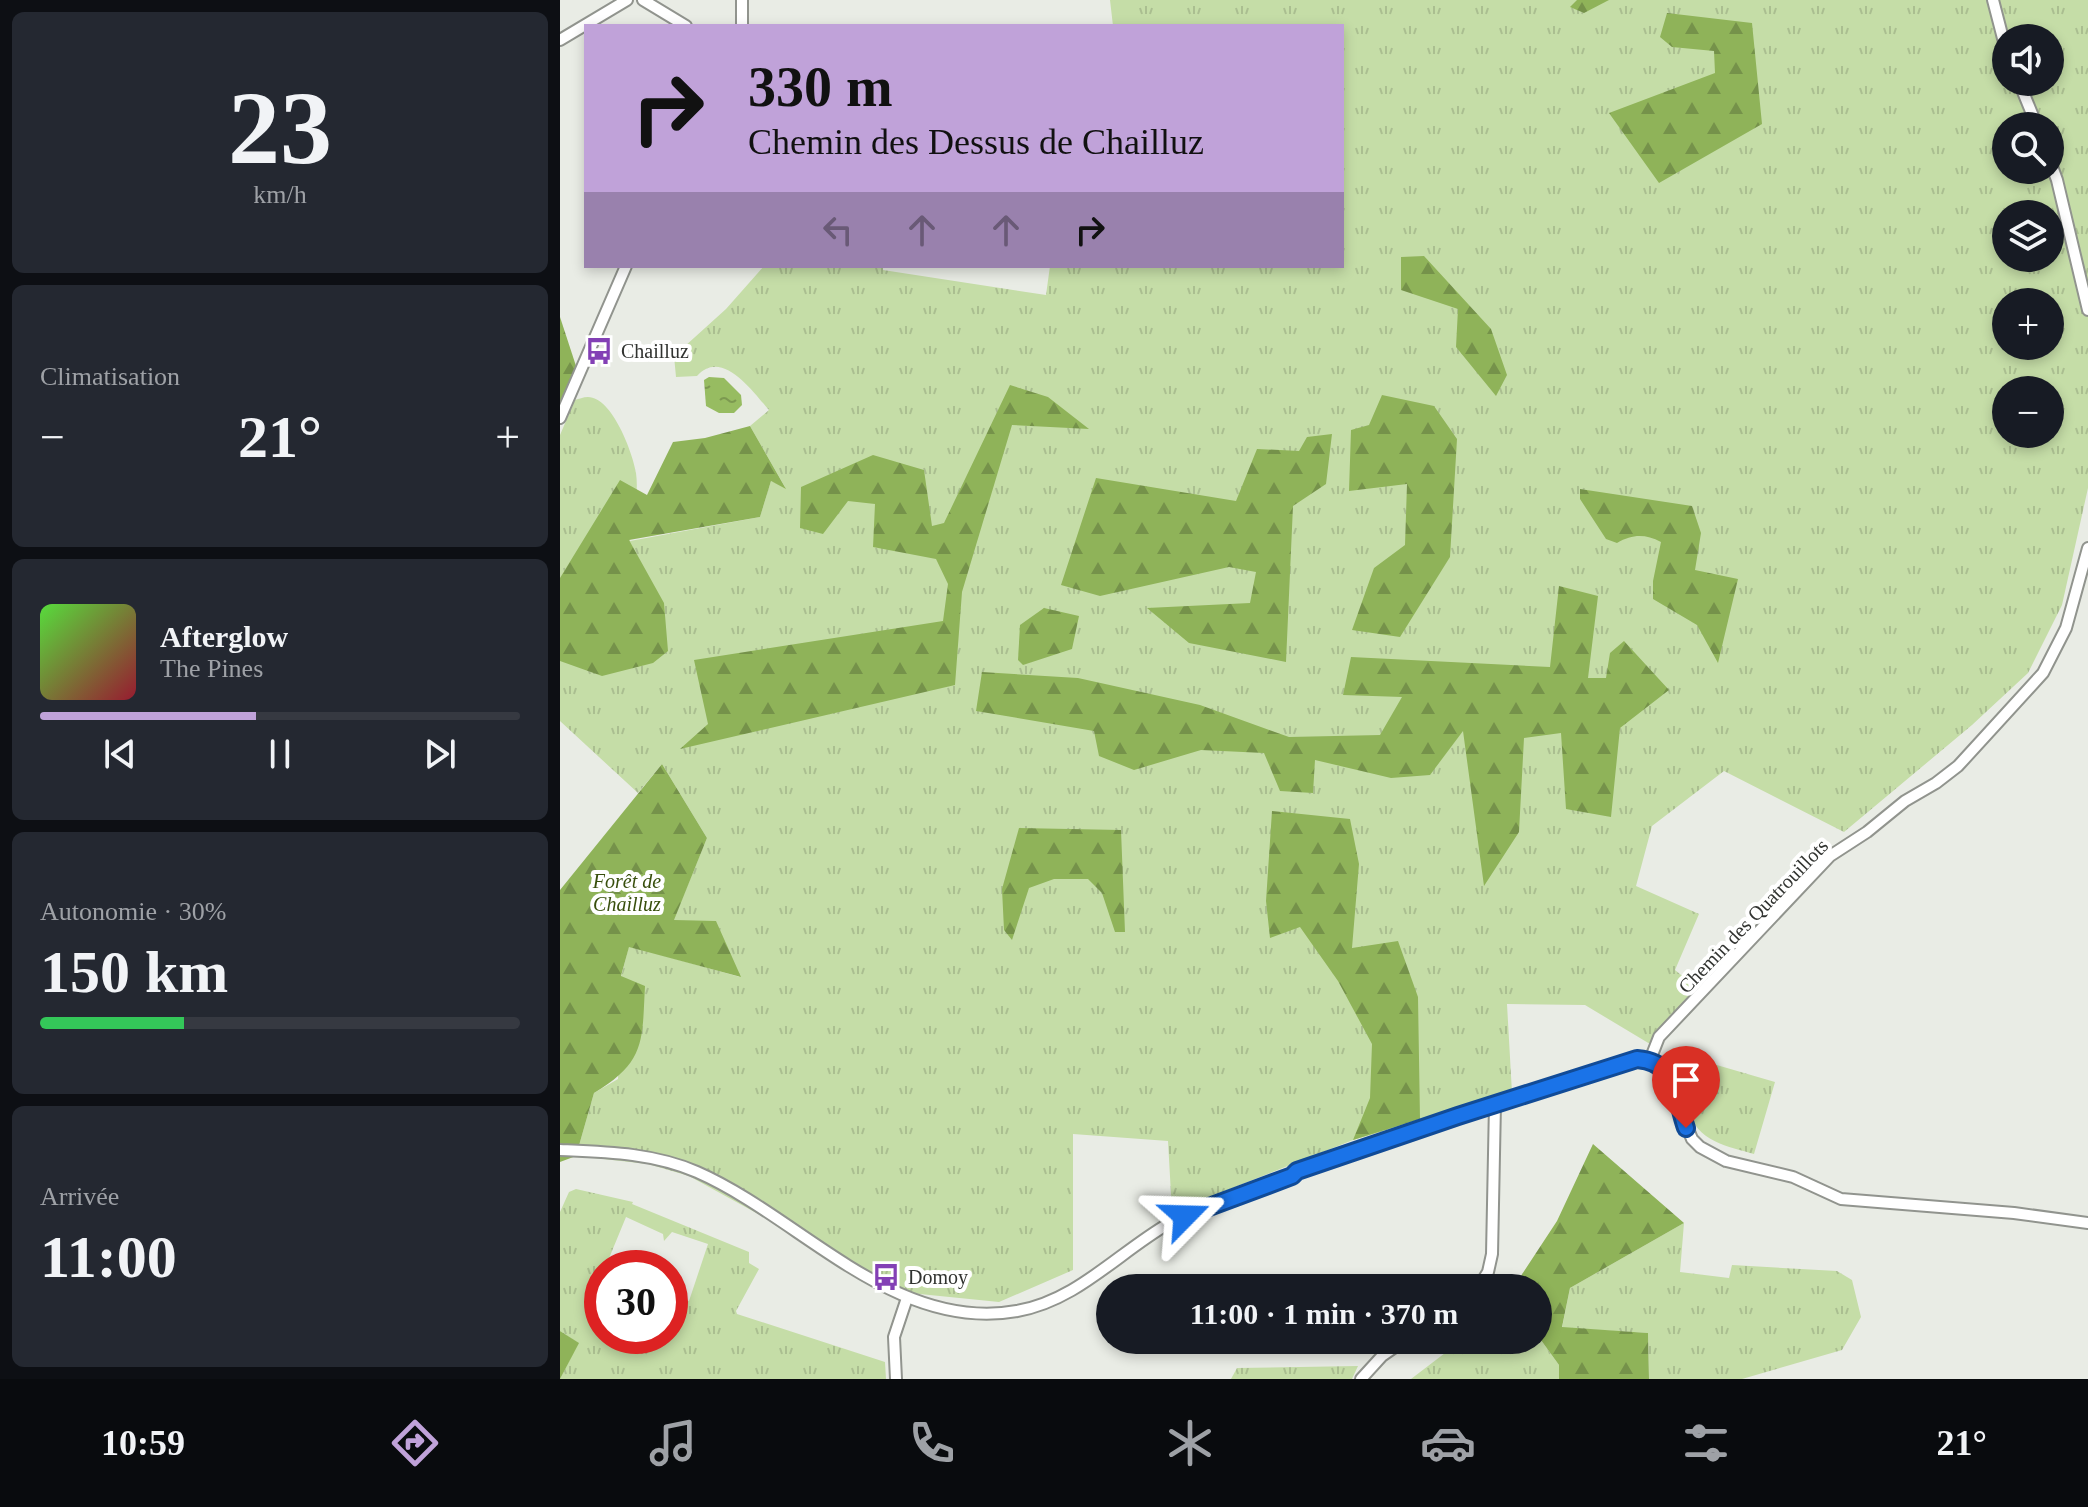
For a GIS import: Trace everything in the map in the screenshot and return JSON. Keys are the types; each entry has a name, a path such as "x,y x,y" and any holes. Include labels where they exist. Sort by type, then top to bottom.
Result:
{"street":[{"path":"587,24 627,0"},
{"path":"643,0 683,24"},
{"path":"742,0 742,24"},
{"path":"1993,0 1999,24"},
{"path":"560,40 584,26"},
{"path":"2057,184 2088,310"},
{"path":"560,418 625,268"},
{"name":"Chemin des Quatrouillots","path":"1650,1060 1659,1037 1830,856 1958,766 2043,673 2066,628 2088,548"},
{"path":"560,1150 637,1155 696,1171 907,1298 962,1312 995,1313 1026,1309 1076,1289 1169,1223 1201,1208 1292,1176 1297,1171 1637,1059 1650,1060 1663,1067 1669,1074 1692,1139 1726,1161 1793,1177 1841,1199 2014,1213 2088,1223"},
{"path":"1487,1274 1492,1254 1495,1104"},
{"path":"896,1379 894,1337 907,1298"},
{"path":"1361,1379 1385,1354"}],"green space":[{"path":"1110,0 2088,0 2088,488 2062,605 2028,673 1972,725 1844,832 1724,771 1652,826 1636,886 1699,914 1675,970 1697,988 1650,1044 1585,1005 1507,1004 1512,1093 1353,1140 1172,1212 1168,1141 1073,1134 1073,1270 999,1302 900,1292 689,1176 648,1164 576,1156 594,1093 618,1079 621,977 629,946 740,977 673,921 707,838 662,764 638,793 560,721 560,435 575,400 588,397 597,399 613,416 626,440 636,473 630,541 760,517 771,481 785,487 750,426 769,410 746,384 727,370 707,368 697,376 676,377 674,356 726,309 762,268 883,270 1046,295 1050,268 1344,268 1344,24 1113,24"},
{"path":"1577,0 1609,0 1584,13 1570,7"},
{"path":"1667,13 1752,23 1762,124 1659,183 1609,113 1715,73 1714,51 1672,47 1660,37"},
{"path":"1424,256 1491,329 1507,375 1496,396 1456,347 1458,309 1401,290 1401,257"},
{"path":"560,317 577,369 560,403"},
{"path":"1010,385 1048,397 1089,429 1012,425 962,592 955,685 680,749 708,724 694,660 943,621 948,584 936,559 873,547 875,504 848,501 823,534 800,528 801,487 873,455 924,470 932,526 944,523"},
{"path":"1382,395 1434,406 1457,439 1450,557 1400,637 1352,630 1374,568 1405,545 1407,484 1349,491 1351,430 1369,425"},
{"path":"750,426 786,489 771,481 760,517 629,540 664,603 668,651 653,663 602,676 560,661 560,578 620,480 647,495 673,442 705,438"},
{"path":"1332,434 1326,484 1293,506 1286,662 1189,643 1147,608 1250,603 1256,572 1229,567 1100,596 1061,585 1096,478 1236,501 1257,449 1299,451 1307,437"},
{"path":"1580,489 1692,506 1701,533 1695,570 1738,579 1718,663 1697,625 1653,599 1653,581 1661,542 1639,536 1617,543 1606,539 1580,499"},
{"path":"1559,586 1598,596 1588,678 1606,678 1610,653 1624,641 1669,690 1620,728 1611,817 1566,809 1561,733 1524,738 1519,832 1484,886 1463,731 1430,775 1391,778 1315,760 1313,793 1280,791 1264,753 1201,750 1134,770 1099,756 1094,731 976,711 982,672 1078,678 1200,705 1289,737 1380,735 1402,697 1343,695 1351,657 1550,667"},
{"path":"1044,608 1079,616 1072,649 1023,665 1018,660 1020,625"},
{"name":"Forêt de Chailluz","path":"662,764 707,838 674,920 716,921 741,977 629,947 621,976 645,986 638,1048 623,1071 594,1093 576,1156 560,1162 560,890"},
{"path":"1272,811 1350,819 1359,864 1352,948 1398,941 1418,997 1420,1119 1353,1140 1370,1098 1372,1044 1338,981 1300,927 1270,938 1266,901"},
{"path":"1019,828 1121,830 1125,932 1115,932 1102,893 1088,879 1054,879 1029,888 1012,940 1004,930 1002,889"},
{"path":"1703,1061 1775,1082 1754,1154 1714,1141 1693,1121 1690,1106"},
{"path":"1593,1144 1684,1223 1570,1288 1562,1327 1648,1333 1649,1379 1559,1379 1559,1365 1551,1354 1552,1274 1522,1274 1557,1221"},
{"path":"576,1189 633,1202 749,1252 749,1263 759,1269 737,1314 885,1362 886,1379 560,1379 578,1343 560,1331 560,1212 569,1192"},
{"path":"1684,1223 1680,1272 1729,1278 1732,1265 1837,1271 1852,1280 1861,1317 1842,1350 1742,1379 1649,1379 1648,1333 1562,1328 1570,1288"},
{"path":"560,1331 579,1343 560,1379"},
{"path":"1444,1354 1551,1354 1559,1365 1559,1379 1411,1379"},
{"path":"1358,1366 1352,1379 1231,1379 1237,1368"}],"water":[{"path":"709,377 724,378 741,395 742,405 734,413 719,413 706,406 704,380"}],"place":[{"name":"Chailluz","path":"599,351"},
{"name":"Domoy","path":"886,1277"}],"route":[{"path":"1185,1216 1292,1176 1297,1171 1637,1059 1650,1060 1669,1074 1686,1128"}]}
